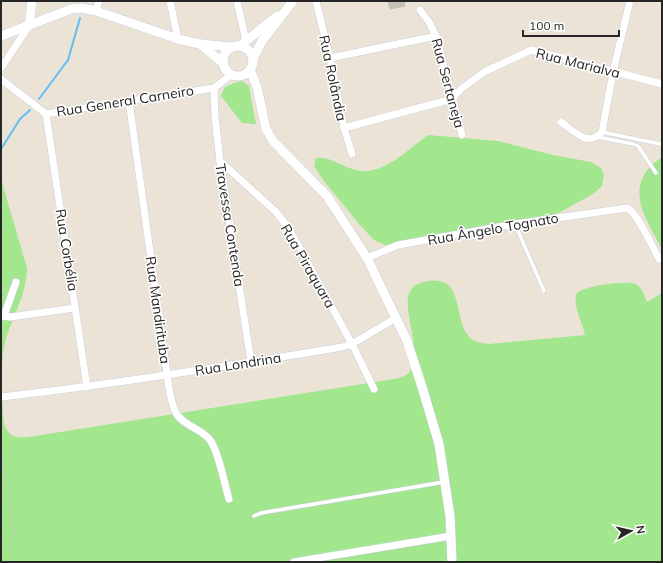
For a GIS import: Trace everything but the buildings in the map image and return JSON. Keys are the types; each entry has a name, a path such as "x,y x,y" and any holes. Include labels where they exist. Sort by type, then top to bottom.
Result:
{"street":[{"path":"1,68 29,26 32,1"},
{"path":"96,11 99,1"},
{"path":"170,1 178,38"},
{"path":"237,1 239,45"},
{"path":"286,9 239,45 224,54 224,68 231,75 244,75 250,70 258,48 293,1"},
{"name":"Rua Rolândia","path":"316,1 330,58 344,128 352,154"},
{"path":"561,122 586,139 593,139 600,134 630,1"},
{"path":"1,36 71,9 81,8 96,11 200,44 239,45 249,50 253,60"},
{"name":"Rua Sertaneja","path":"420,10 429,22 436,36 462,136"},
{"path":"257,31 265,37"},
{"path":"330,58 436,36"},
{"path":"200,44 223,63"},
{"name":"Rua Marialva","path":"344,128 452,99 466,85 484,72 531,50 662,84"},
{"path":"250,70 256,87 266,129 273,141 327,196 367,258 407,341 439,444 451,536 452,562"},
{"name":"Rua General Carneiro","path":"1,79 46,114 214,88 231,75"},
{"name":"Travessa Contenda","path":"214,88 215,117 220,161 251,362"},
{"name":"Rua Mandirituba","path":"129,101 170,395 175,413 185,423 204,433 209,438 214,447 229,499"},
{"name":"Rua Corbélia","path":"46,114 86,387"},
{"name":"Rua Piraquara","path":"220,161 275,212 288,227 352,344 374,389"},
{"name":"Rua Ângelo Tognato","path":"367,258 398,245 515,224 627,208 632,211 648,238 658,259"},
{"path":"16,282 2,316 10,317 75,308"},
{"name":"Rua Londrina","path":"1,397 168,376 342,347 352,344 396,318"},
{"path":"294,562 327,559 451,536"}],"lane":[{"path":"600,134 660,144 662,143"},
{"path":"600,134 638,146 656,173"},
{"path":"515,224 544,291"},
{"path":"254,516 261,513 445,482"}],"path":[{"path":"1,449 17,546 1,552"}],"green space":[{"path":"242,81 249,86 256,124 242,123 221,96 225,87"},
{"path":"428,135 498,141 553,155 591,162 601,168 604,175 602,186 593,194 553,216 404,244 385,245 374,240 359,224 323,180 314,166 316,158 320,158 329,159 355,170 370,171 381,168 395,160"},
{"path":"662,157 662,249 644,213 640,201 640,190 642,179 650,168"},
{"path":"1,179 27,268 24,288 4,347 2,365 4,424 9,433 16,437 35,436 401,377 409,373 414,363 408,297 411,290 416,285 423,282 440,281 447,284 453,291 456,298 463,326 469,337 473,340 488,344 585,335 575,299 579,292 585,289 614,283 635,284 639,287 647,302 662,293 662,562 1,562"}],"waterway":[{"path":"39,99 68,60 80,18"},
{"path":"1,149 20,119 30,110"}]}
